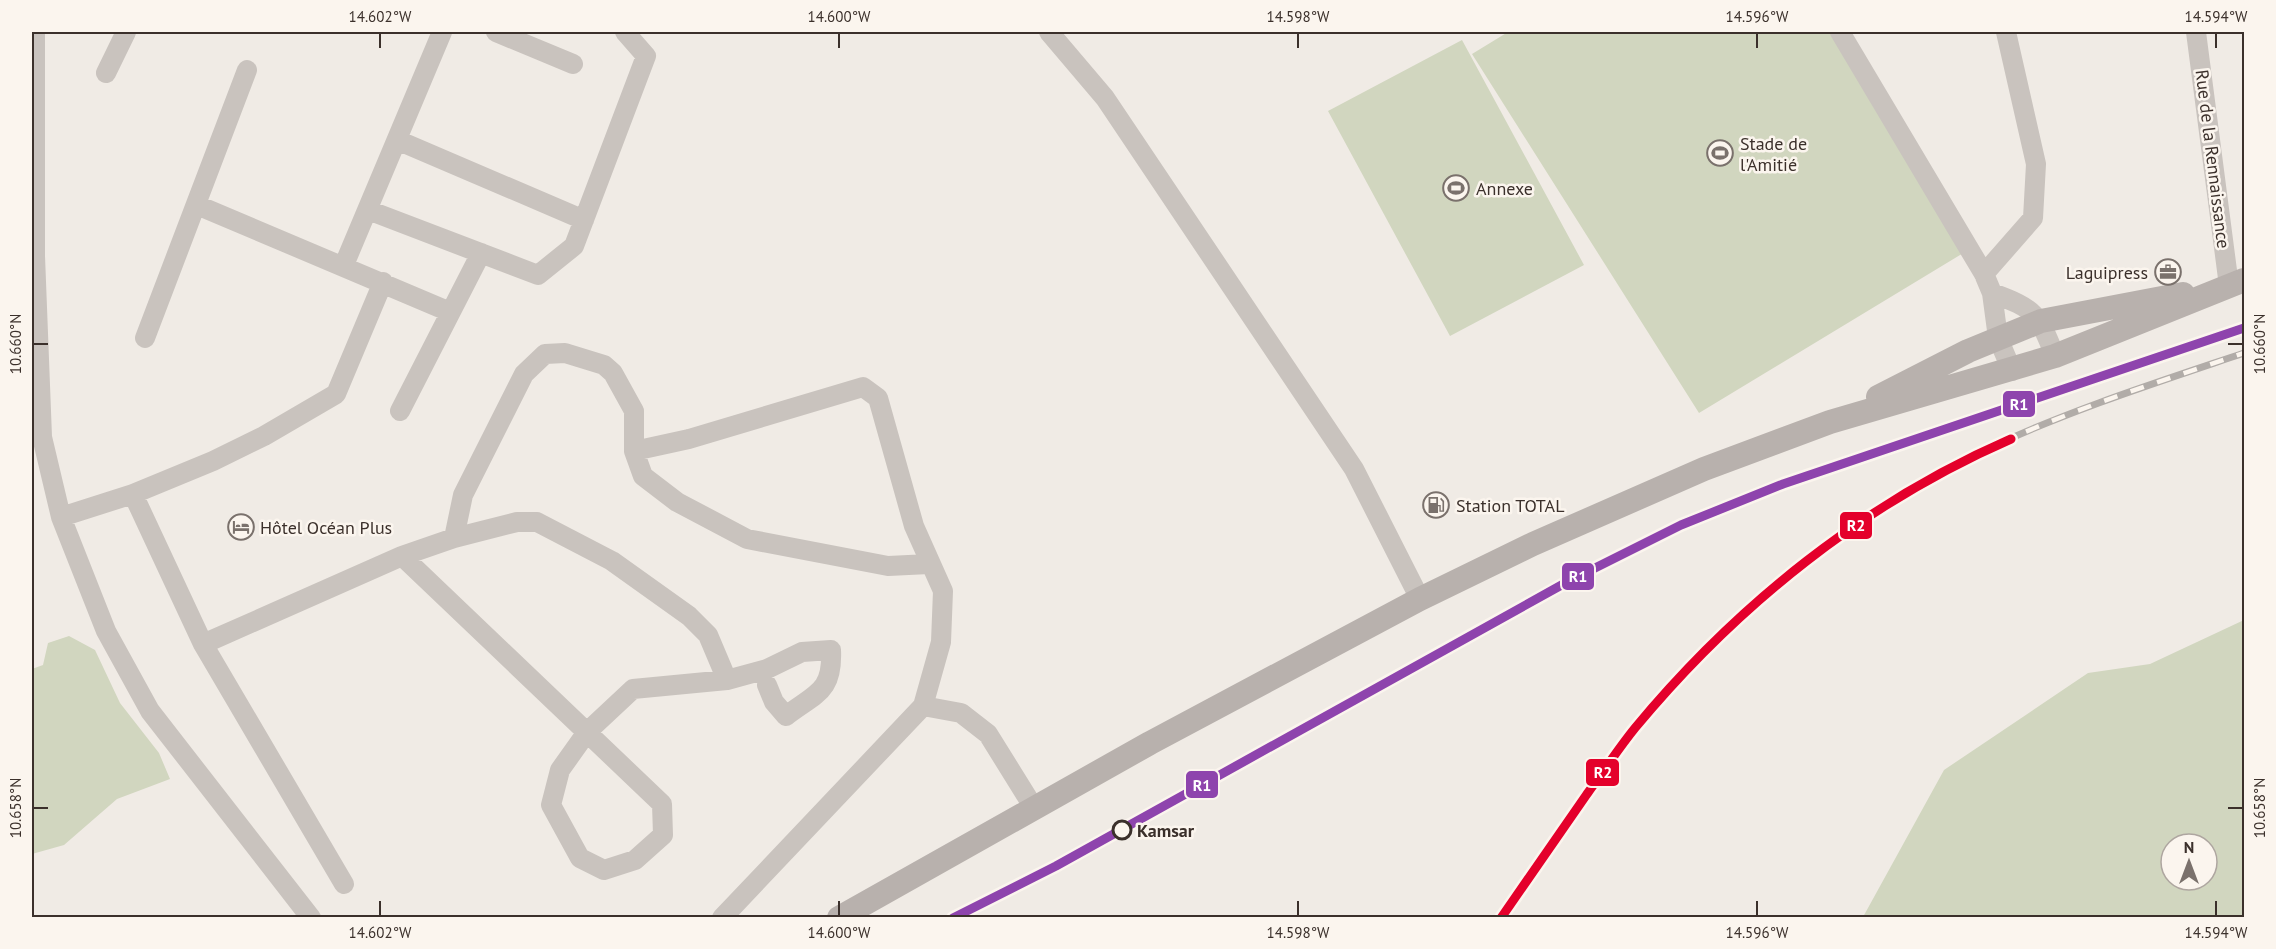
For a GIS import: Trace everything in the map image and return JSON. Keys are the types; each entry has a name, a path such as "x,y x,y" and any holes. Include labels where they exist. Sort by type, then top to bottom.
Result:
{"main road":[{"path":"1830,422 1998,338 2041,321 2237,283"},
{"path":"840,918 1034,808 1420,599 1598,514 1704,469 1830,422 2012,371 2237,283"}],"street":[{"path":"35,32 33,256 42,437 61,517 106,631 150,711 311,918"},
{"path":"106,73 126,32"},
{"path":"344,265 442,32"},
{"path":"496,32 573,64"},
{"path":"368,210 538,275 574,246 646,56 625,32"},
{"path":"1049,32 1105,98 1354,469 1420,599"},
{"path":"1840,32 1984,274 1992,293 1998,338 2012,371"},
{"path":"1984,274 2033,218 2036,164 2006,32"},
{"name":"Rue de la Rennaissance","path":"2196,32 2237,283"},
{"path":"145,338 248,70"},
{"path":"397,140 584,220"},
{"path":"197,205 344,265 450,312"},
{"path":"400,411 481,253"},
{"path":"61,517 133,494 213,461 264,436 336,394 383,282"},
{"path":"1992,293 2027,309 2041,321 2055,356"},
{"path":"454,538 463,495 524,374 544,354 565,353 586,357 604,364 613,373 634,411 634,451 643,476 659,490 747,539 888,566 929,564"},
{"path":"634,451 689,439 863,387 878,398 914,526 943,591 942,632 923,706 722,918"},
{"path":"133,494 203,644 344,884"},
{"path":"203,644 402,556 454,538 517,522 537,522 551,527 612,561 689,616 708,635 727,680"},
{"path":"402,556 587,732 662,804 663,835 635,860 604,870 580,858 551,806 560,770 587,732 633,689 727,680 767,669 802,652 831,650 832,673 826,685 786,716 774,702 767,685"},
{"path":"923,706 961,713 988,734 1034,808"}],"green space":[{"name":"Stade de l'Amitié","path":"1508,32 1832,32 1965,252 1699,413 1472,54"},
{"name":"Annexe","path":"1462,40 1584,265 1450,336 1328,111"},
{"path":"2244,620 2244,917 1863,917 1944,770 2088,673 2150,664"},
{"path":"69,636 95,650 120,703 159,753 170,779 117,799 64,845 32,854 32,669 43,665 48,643"}],"railway":[{"path":"1501,918 1583,798 1635,728 1711,645 1796,569 1841,535 1888,504 1987,449 2082,409 2244,353"}],"transit line":[{"name":"R1","path":"953,918 1056,866 1567,582 1681,525 1783,484 2244,328"},
{"name":"R2","path":"1501,918 1629,736 1674,683 1716,640 1760,599 1854,526 1957,465 2011,439"}],"place":[{"name":"Stade de l'Amitié","path":"1720,153"},
{"name":"Annexe","path":"1456,188"},
{"name":"Laguipress","path":"2168,272"},
{"name":"Station TOTAL","path":"1436,505"},
{"name":"Hôtel Océan Plus","path":"241,527"},
{"name":"Kamsar","path":"1122,830"}]}
